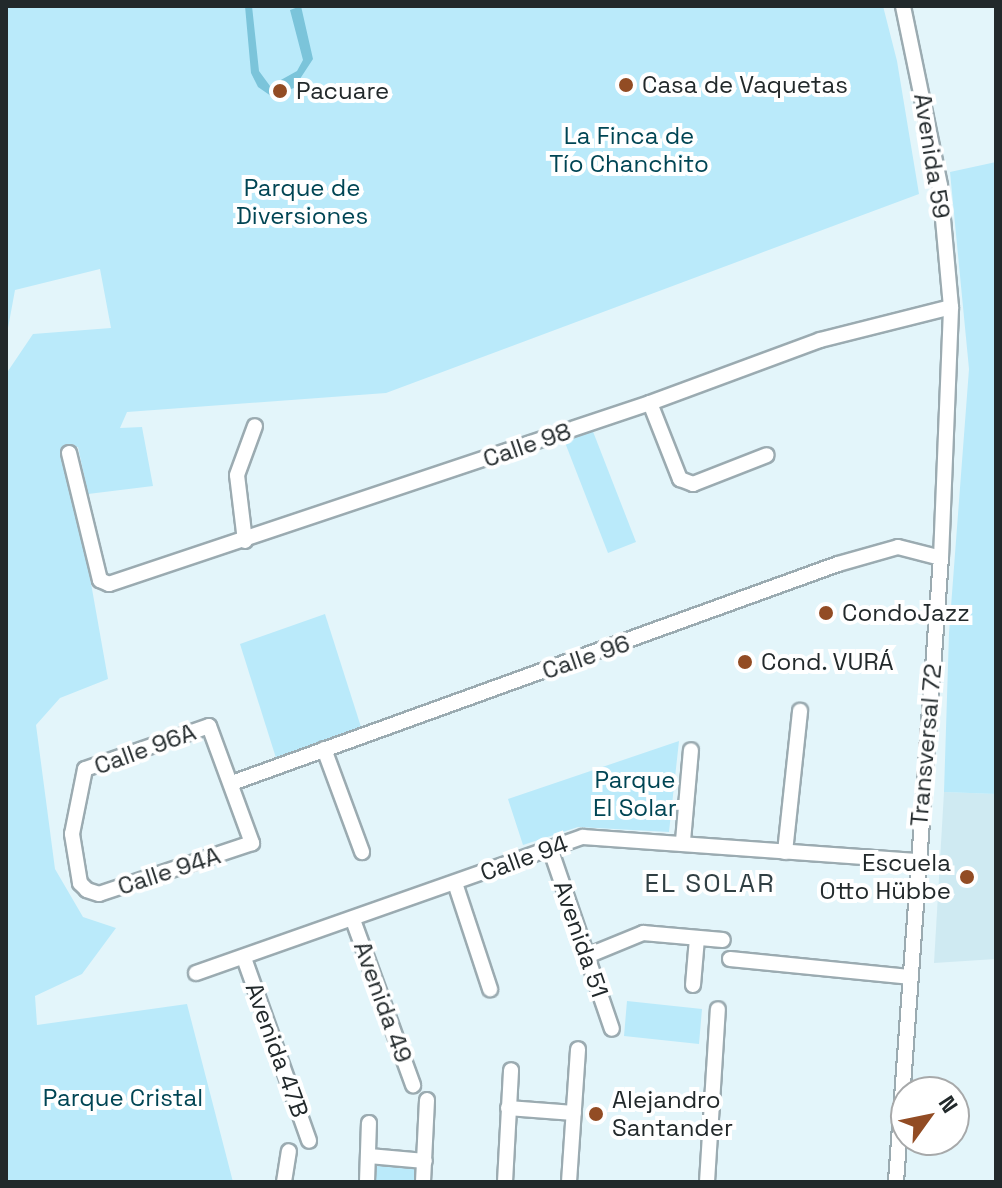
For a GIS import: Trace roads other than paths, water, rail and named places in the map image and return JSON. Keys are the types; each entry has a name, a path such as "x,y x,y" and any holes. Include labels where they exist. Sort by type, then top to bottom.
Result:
{"street":[{"name":"Avenida 59","path":"903,6 940,185 951,307"},
{"name":"Calle 98","path":"69,453 104,584 245,541 650,403 820,340 951,307"},
{"name":"Transversal 72","path":"896,1182 916,861 941,558 951,307"},
{"path":"650,403 680,479 693,484 767,455"},
{"path":"245,541 237,475 255,426"},
{"name":"Calle 96","path":"232,783 672,628 838,564 898,547 941,558"},
{"path":"785,852 800,711"},
{"name":"Calle 96A","path":"87,890 80,883 72,834 83,774 92,763 209,726 232,783"},
{"path":"324,749 362,852"},
{"path":"683,841 691,750"},
{"name":"Calle 94A","path":"87,890 99,894 252,843 232,783"},
{"name":"Calle 94","path":"196,973 583,837 683,841 916,861"},
{"name":"Avenida 51","path":"550,848 612,1029"},
{"path":"455,883 490,989"},
{"name":"Avenida 49","path":"353,920 413,1085"},
{"path":"587,956 643,933 723,940"},
{"path":"693,985 697,938"},
{"name":"Avenida 47B","path":"244,958 309,1141"},
{"path":"730,959 909,977"},
{"path":"707,1182 718,1009"},
{"path":"569,1182 578,1049"},
{"path":"505,1182 511,1070"},
{"path":"423,1182 427,1100"},
{"path":"508,1108 574,1113"},
{"path":"367,1182 369,1123"},
{"path":"284,1182 289,1151"},
{"path":"369,1156 425,1161"}],"place":[{"name":"Casa de Vaquetas","path":"626,85"},
{"name":"Pacuare","path":"280,91"},
{"name":"CondoJazz","path":"826,613"},
{"name":"Cond. VURÁ","path":"745,662"},
{"name":"Escuela Otto Hübbe","path":"967,877"},
{"name":"Alejandro Santander","path":"596,1114"}],"district":[{"name":"EL SOLAR","path":"710,884"}],"park label":[{"name":"La Finca de Tío Chanchito","path":"629,150"},
{"name":"Parque de Diversiones","path":"302,202"},
{"name":"Parque El Solar","path":"635,794"},
{"name":"Parque Cristal","path":"123,1098"}]}
